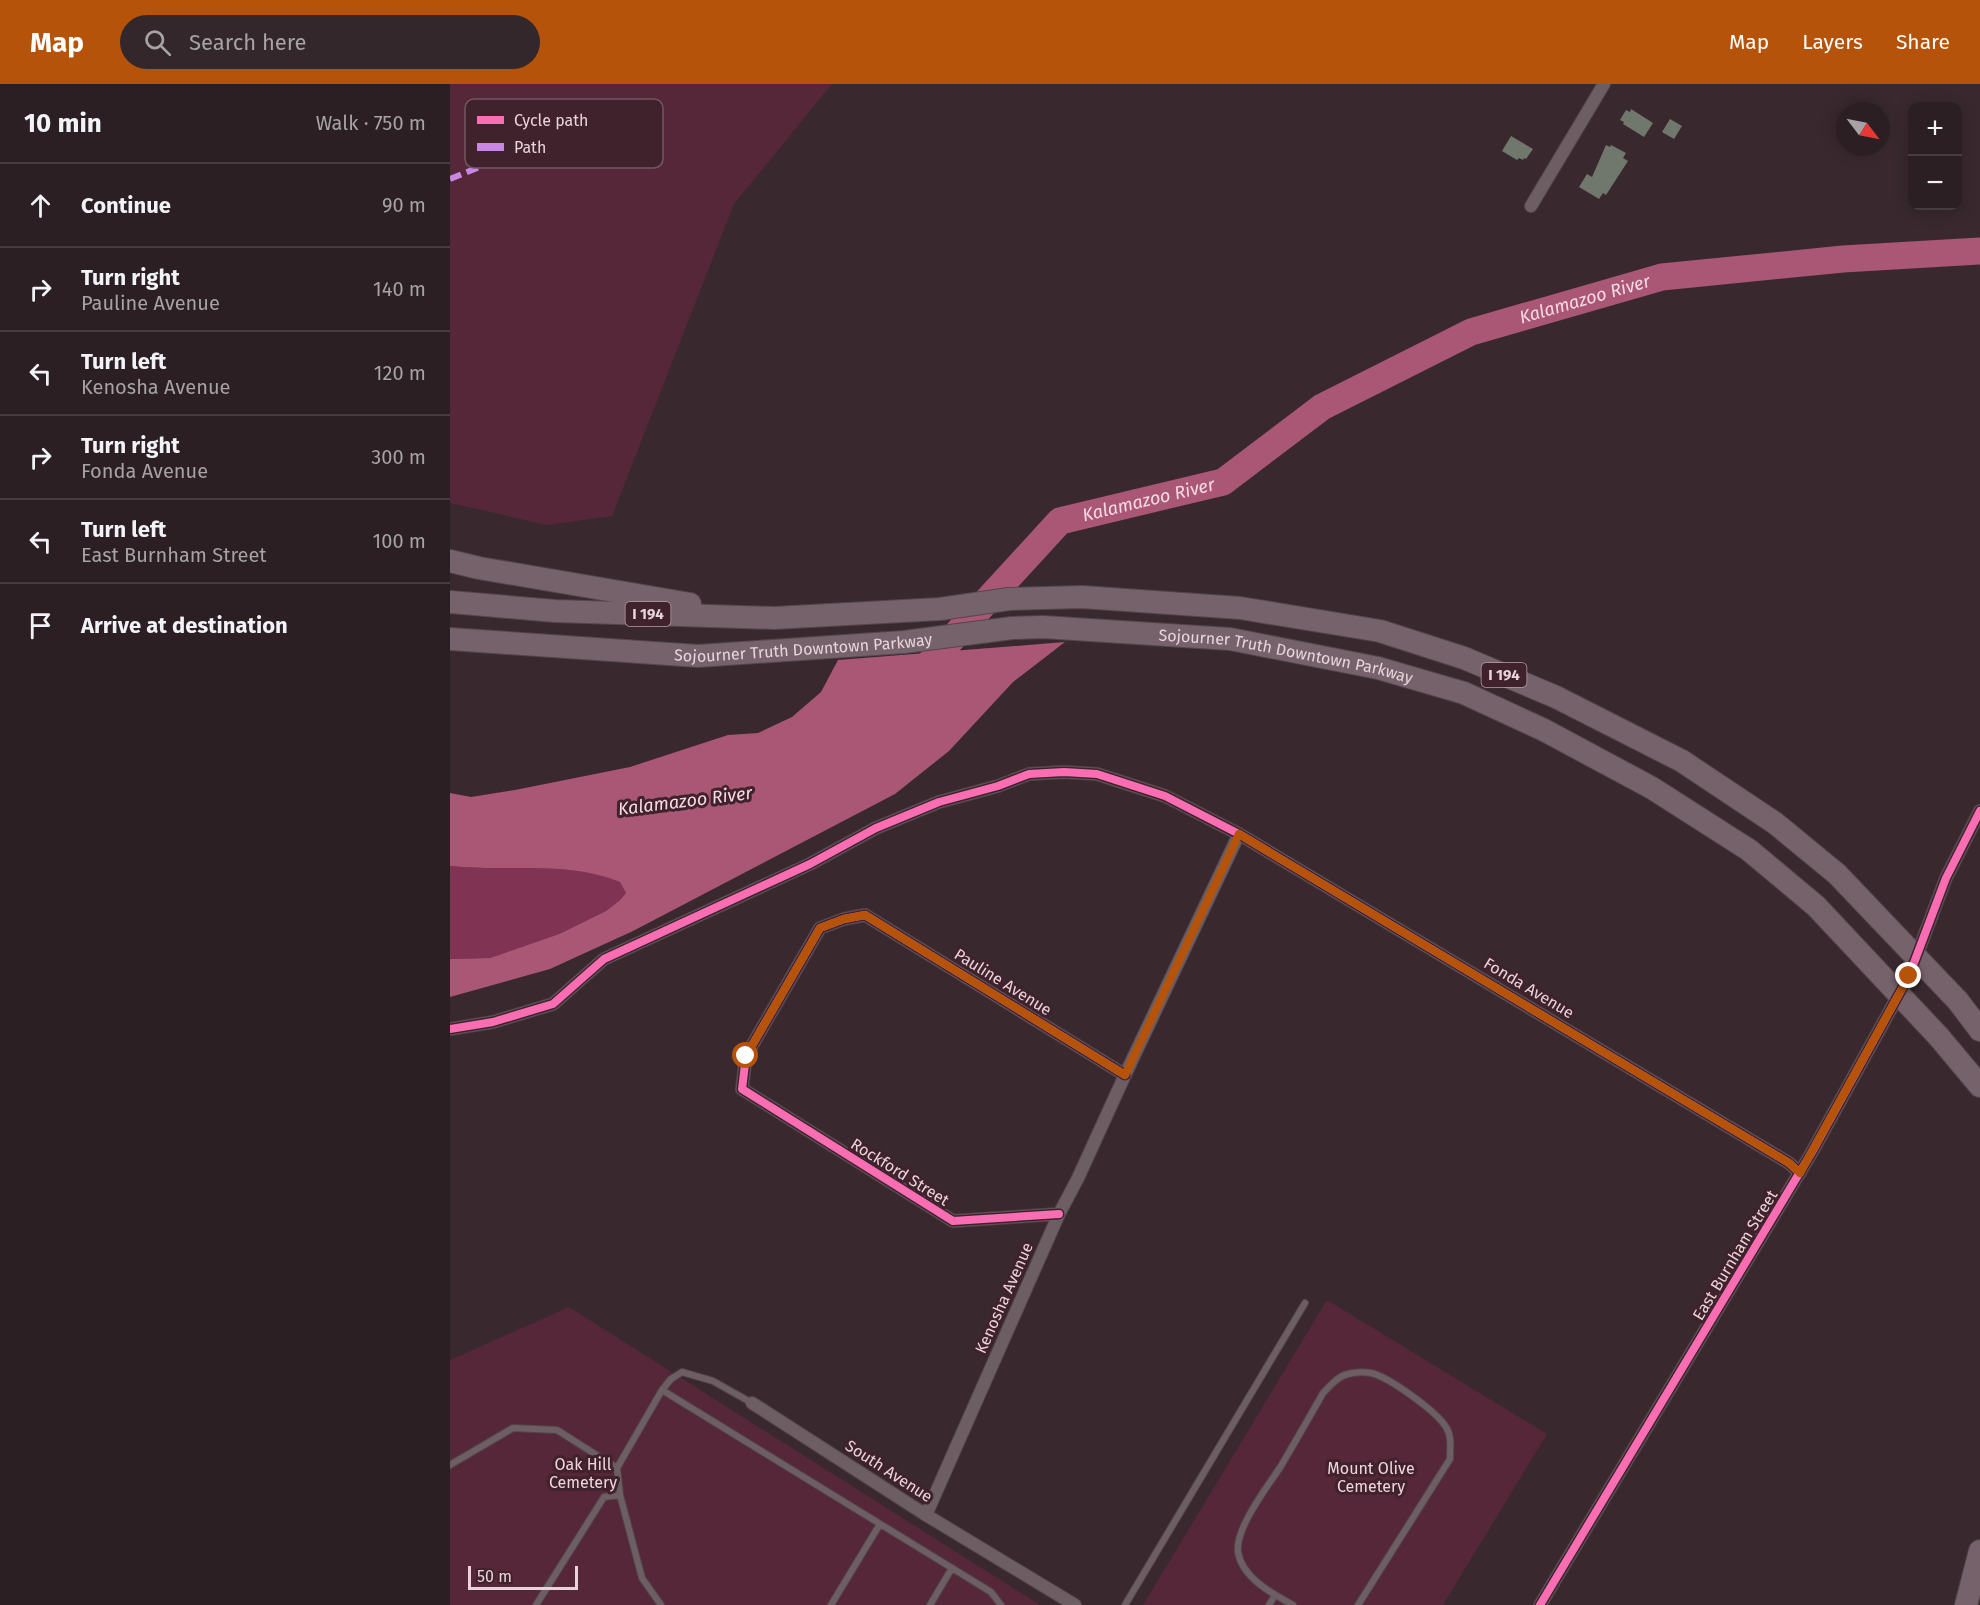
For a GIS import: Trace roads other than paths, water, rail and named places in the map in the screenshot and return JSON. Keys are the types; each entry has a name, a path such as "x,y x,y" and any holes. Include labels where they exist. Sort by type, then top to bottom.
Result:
{"highway":[{"path":"450,561 479,568 774,618"},
{"name":"Sojourner Truth Downtown Parkway","path":"450,602 555,611 774,618 940,609 1009,599 1082,597 1240,608 1380,631 1464,658 1556,697 1682,761 1775,823 1837,874 1958,1001 1980,1030"},
{"name":"Sojourner Truth Downtown Parkway","path":"450,639 698,656 904,642 1012,628 1043,627 1230,639 1378,668 1464,693 1544,730 1652,788 1749,850 1816,906 1939,1037 1980,1086"},
{"path":"1966,1605 1980,1551"}],"street":[{"path":"1531,206 1604,84"},
{"name":"Fonda Avenue","path":"450,1029 493,1022 553,1004 604,959 810,864 876,828 939,802 998,786 1029,774 1064,772 1097,774 1165,796 1239,834 1789,1163 1800,1173"},
{"name":"East Burnham Street","path":"1540,1605 1800,1173 1909,976 1946,878 1980,811"},
{"name":"Kenosha Avenue","path":"926,1515 1059,1214 1239,834"},
{"name":"Pauline Avenue","path":"742,1089 746,1056 820,928 844,919 865,915 1125,1075"},
{"name":"Rockford Street","path":"742,1089 953,1221 1059,1214"},
{"name":"South Avenue","path":"752,1403 926,1515 1075,1605"}],"lane":[{"path":"1125,1605 1305,1304"},
{"name":"South Avenue","path":"662,1390 671,1378 682,1372 713,1381 752,1403"},
{"path":"1293,1605 1275,1595 1249,1575 1242,1566 1238,1551 1240,1535 1323,1393 1346,1374 1360,1372 1374,1374 1422,1402 1448,1429 1451,1444 1450,1458 1358,1605"},
{"path":"661,1605 642,1578 620,1495 617,1468 662,1390 991,1592 1001,1605"},
{"path":"450,1465 513,1428 557,1430 617,1468"},
{"path":"536,1605 604,1497 620,1495"},
{"path":"831,1605 880,1524"},
{"path":"930,1605 952,1568"},
{"path":"1269,1605 1275,1595"}],"water":[{"path":"1065,642 1013,682 949,751 895,794 633,931 550,969 450,997 450,959 490,958 559,934 606,911 626,893 620,882 579,871 450,866 450,793 471,797 515,790 630,767 728,735 758,733 792,717 821,692 838,660"}],"waterway":[{"name":"Kalamazoo River","path":"916,678 1060,521 1223,482 1322,407 1471,332 1662,277 1843,259 1980,251"}],"park label":[{"name":"Oak Hill Cemetery","path":"583,1473"},
{"name":"Mount Olive Cemetery","path":"1371,1477"}]}
